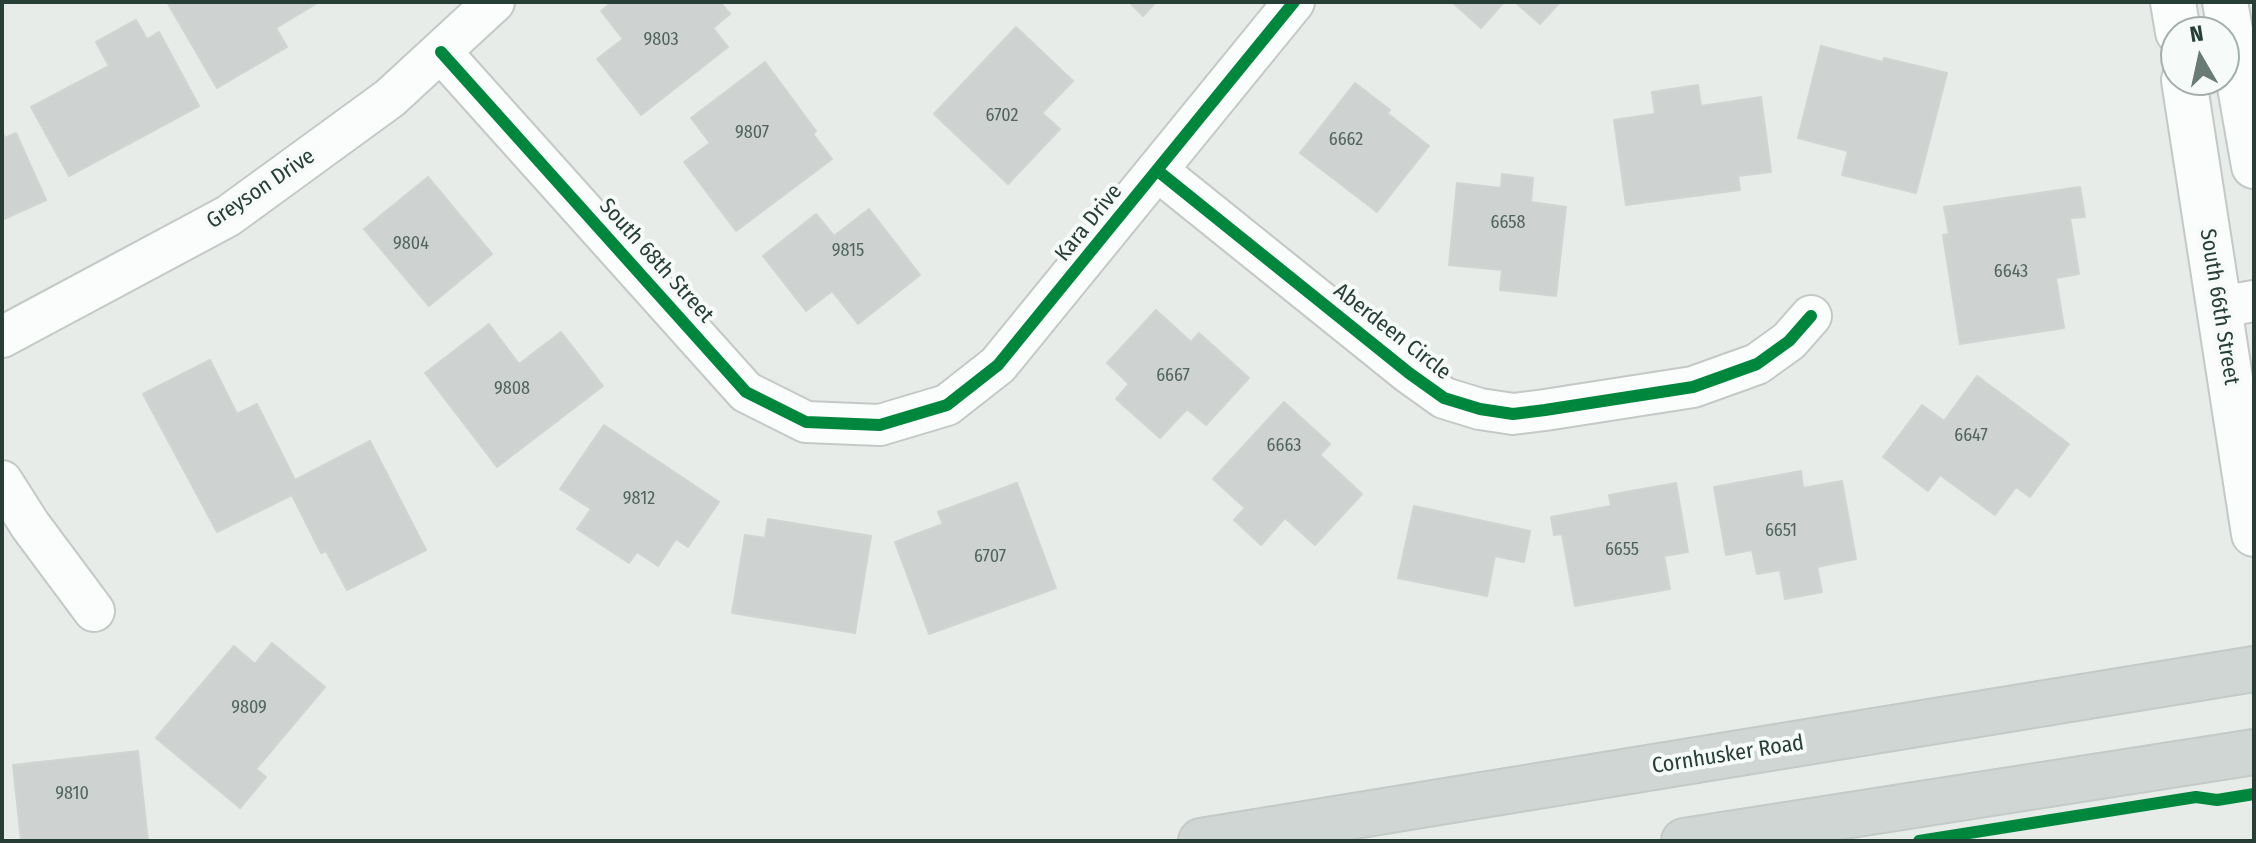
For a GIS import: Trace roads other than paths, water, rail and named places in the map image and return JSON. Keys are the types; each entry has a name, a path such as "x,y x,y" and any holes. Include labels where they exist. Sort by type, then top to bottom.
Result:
{"main road":[{"name":"Cornhusker Road","path":"1201,841 2254,669"},
{"path":"1684,841 2254,752"}],"street":[{"name":"Greyson Drive","path":"2,337 228,216 390,98 494,2"},
{"name":"Kara Drive","path":"880,425 947,405 998,365 1294,2"},
{"path":"2225,2 2254,166"},
{"name":"South 68th Street","path":"441,52 746,392 806,422 880,425"},
{"name":"South 66th Street","path":"2188,96 2237,304 2254,534"},
{"name":"Aberdeen Circle","path":"1158,171 1409,373 1444,398 1480,409 1513,414 1693,387 1757,364 1789,341 1811,316"},
{"path":"2,481 30,525 94,611"}]}
